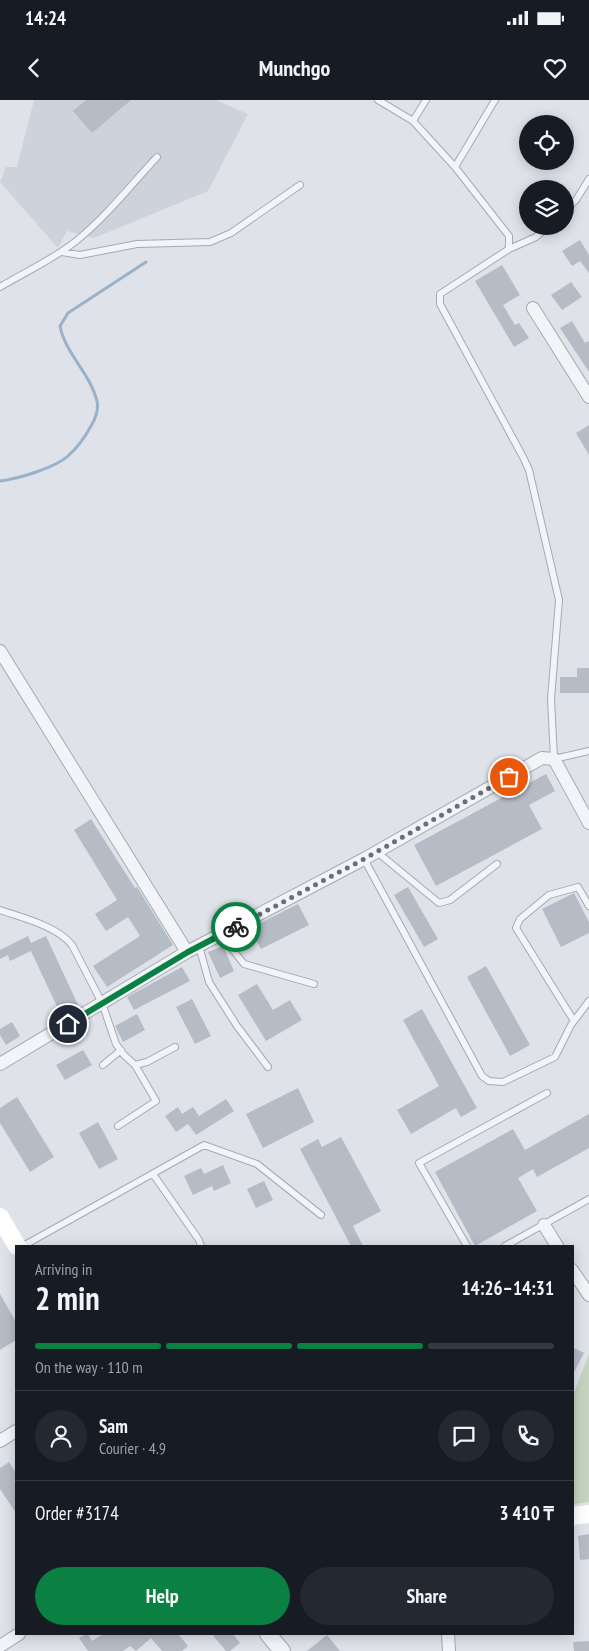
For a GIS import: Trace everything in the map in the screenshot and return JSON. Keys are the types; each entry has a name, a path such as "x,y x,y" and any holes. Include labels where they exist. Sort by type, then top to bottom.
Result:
{"main road":[{"path":"3,1228 16,1245"},
{"path":"574,1516 589,1514"}],"street":[{"path":"532,308 589,397"},
{"path":"0,651 193,949"},
{"path":"0,1064 193,949 377,852 542,758 557,765 589,823"},
{"path":"544,1225 556,1245"},
{"path":"574,1273 589,1295"},
{"path":"0,1441 15,1432"},
{"path":"0,1646 17,1635"},
{"path":"269,1635 282,1651"},
{"path":"448,1635 450,1651"}],"lane":[{"path":"378,100 413,121 455,167 509,236 509,249"},
{"path":"413,121 426,100"},
{"path":"455,167 495,100"},
{"path":"0,287 62,252 76,241 157,157"},
{"path":"574,202 589,179"},
{"path":"62,252 80,254 136,244 210,242 231,233 300,185"},
{"path":"538,235 509,249 440,294 440,304 529,470 559,600 551,699 557,765 589,751"},
{"path":"377,852 439,902 450,900 497,864"},
{"path":"364,859 482,1076 489,1081 503,1082 554,1057 574,1021 589,1000"},
{"path":"574,1021 516,928 520,919 549,895 578,887 589,906"},
{"path":"0,910 59,932 72,945 102,1003 116,1044 135,1065 156,1100 118,1126"},
{"path":"221,935 244,964 314,984"},
{"path":"193,949 209,982 237,1026 268,1067"},
{"path":"135,1065 147,1062 175,1047"},
{"path":"103,1065 121,1050"},
{"path":"466,1245 418,1163 546,1094"},
{"path":"25,1245 204,1145 257,1164 321,1215"},
{"path":"153,1174 201,1245"},
{"path":"507,1245 589,1200"}],"shaded area":[{"path":"34,100 216,100 248,114 208,191 94,238 67,231 58,248 0,182 6,167 17,167"}],"green space":[{"path":"589,1354 589,1502 574,1504 574,1392"}],"building":[{"path":"86,100 131,100 92,133 73,111"},
{"path":"580,240 589,255 589,273 580,261 572,266 562,251"},
{"path":"502,265 520,295 503,305 515,325 519,323 529,338 514,347 475,281"},
{"path":"571,282 582,297 562,310 551,295"},
{"path":"572,321 585,343 589,341 589,372 560,328"},
{"path":"589,425 589,455 576,433"},
{"path":"577,668 589,668 589,693 560,693 560,677 577,677"},
{"path":"546,774 555,791 529,805 542,829 436,886 414,845"},
{"path":"91,819 173,945 107,987 93,966 140,936 128,917 106,931 95,914 117,900 74,830"},
{"path":"408,887 438,939 424,947 394,895"},
{"path":"574,893 589,922 589,933 561,947 542,909"},
{"path":"298,904 309,925 261,949 250,928"},
{"path":"28,936 31,943 46,936 79,1007 61,1015 31,951 10,961 8,955 0,959 0,950"},
{"path":"223,946 234,971 220,978 208,952"},
{"path":"486,966 530,1045 510,1056 467,977"},
{"path":"182,967 190,981 134,1010 127,997"},
{"path":"257,984 273,1010 290,1000 302,1020 266,1041 238,995"},
{"path":"192,999 211,1036 195,1044 176,1007"},
{"path":"422,1009 477,1108 461,1117 456,1108 411,1134 397,1110 439,1086 403,1020"},
{"path":"137,1014 145,1030 123,1042 115,1026"},
{"path":"12,1022 20,1036 6,1045 0,1035 0,1029"},
{"path":"83,1050 92,1065 65,1080 56,1065"},
{"path":"298,1088 314,1122 263,1148 246,1114"},
{"path":"17,1097 54,1157 30,1172 0,1123 0,1108"},
{"path":"226,1099 234,1111 196,1135 188,1124 176,1132 165,1116 178,1107 182,1114 193,1107 199,1116"},
{"path":"589,1114 589,1148 537,1177 533,1169 518,1178 537,1211 474,1245 435,1172 513,1129 525,1150"},
{"path":"98,1122 118,1159 99,1169 79,1133"},
{"path":"341,1137 381,1211 353,1226 362,1245 350,1245 300,1149 318,1139 322,1147"},
{"path":"223,1165 231,1183 214,1191 212,1186 193,1195 184,1176 201,1168 204,1174"},
{"path":"264,1181 273,1200 256,1208 247,1189"},
{"path":"0,1294 15,1320 15,1341 0,1350"},
{"path":"574,1348 584,1353 574,1372"},
{"path":"9,1462 15,1471 15,1512 0,1489 0,1468"},
{"path":"589,1534 589,1559 580,1560 578,1536"},
{"path":"89,1635 92,1641 101,1635 179,1635 188,1646 182,1651 162,1651 151,1638 136,1651 130,1646 123,1651 88,1651 79,1638"},
{"path":"213,1635 234,1635 240,1643 230,1651 226,1651"},
{"path":"327,1635 340,1651 307,1651"},
{"path":"589,1641 589,1651 574,1651 573,1642"}],"waterway":[{"path":"0,481 16,478 54,465 78,446 95,418 97,401 89,381 67,345 60,326 68,313 146,262"}],"way so far":[{"path":"236,927 364,859 509,777"}],"route":[{"path":"68,1024 188,952 236,927"}]}
